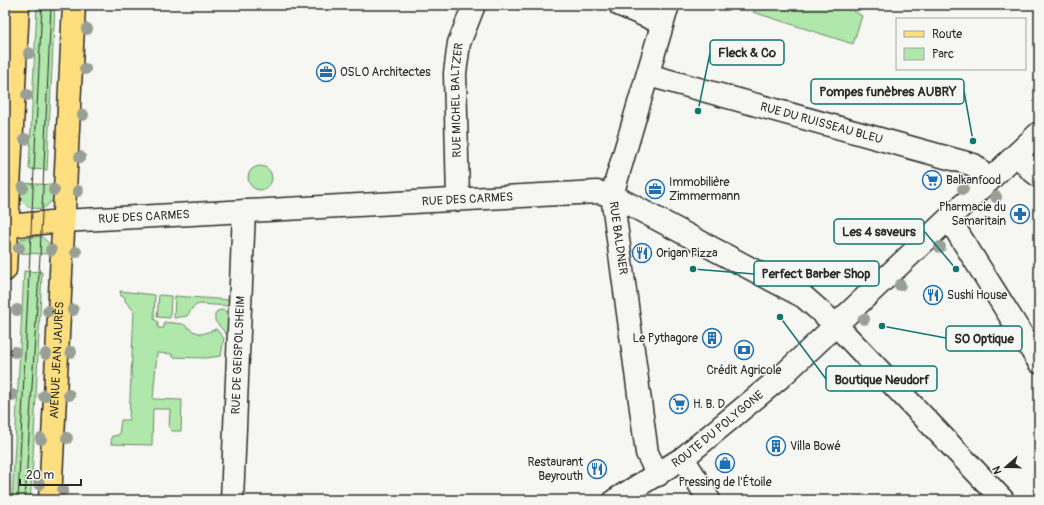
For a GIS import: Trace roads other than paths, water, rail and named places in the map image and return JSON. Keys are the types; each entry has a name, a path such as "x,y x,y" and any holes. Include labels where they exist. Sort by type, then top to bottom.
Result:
{"main road":[{"path":"5,270 18,5"},
{"name":"AVENUE JEAN JAURÈS","path":"50,500 74,5"},
{"path":"6,226 63,221"}],"street":[{"name":"RUE MICHEL BALTZER","path":"458,198 455,73 459,43 474,5"},
{"path":"620,5 665,14"},
{"name":"RUE BALDNER","path":"658,475 648,453 612,195 665,14"},
{"name":"RUE DU RUISSEAU BLEU","path":"648,74 974,165 989,181"},
{"name":"ROUTE DU POLYGONE","path":"615,500 658,475 683,458 782,376 1039,133"},
{"path":"1017,154 1031,170 1039,176"},
{"name":"RUE DES CARMES","path":"63,221 458,198 597,192 612,195 799,293 836,325 1003,500"},
{"name":"RUE DE GEISPOLSHEIM","path":"232,500 244,211"},
{"path":"949,219 1039,362"},
{"path":"683,458 709,500"}],"tram line":[{"path":"18,500 42,5"},
{"path":"25,500 40,256 51,5"}],"place":[{"name":"OSLO Architectes","path":"326,72"},
{"name":"Fleck & Co","path":"698,111"},
{"name":"Pompes funèbres AUBRY","path":"973,141"},
{"name":"Balkanfood","path":"932,180"},
{"name":"Immobilière Zimmermann","path":"655,189"},
{"name":"Pharmacie du Samaritain","path":"1020,214"},
{"name":"Origan Pizza","path":"642,253"},
{"name":"Perfect Barber Shop","path":"693,269"},
{"name":"Les 4 saveurs","path":"956,269"},
{"name":"Sushi House","path":"933,295"},
{"name":"Boutique Neudorf","path":"780,317"},
{"name":"SO Optique","path":"882,326"},
{"name":"Le Pythagore","path":"712,338"},
{"name":"Crédit Agricole","path":"744,350"},
{"name":"H. B. D","path":"679,404"},
{"name":"Villa Bowé","path":"776,446"},
{"name":"Pressing de l'Étoile","path":"725,463"},
{"name":"Restaurant Beyrouth","path":"597,469"}]}
